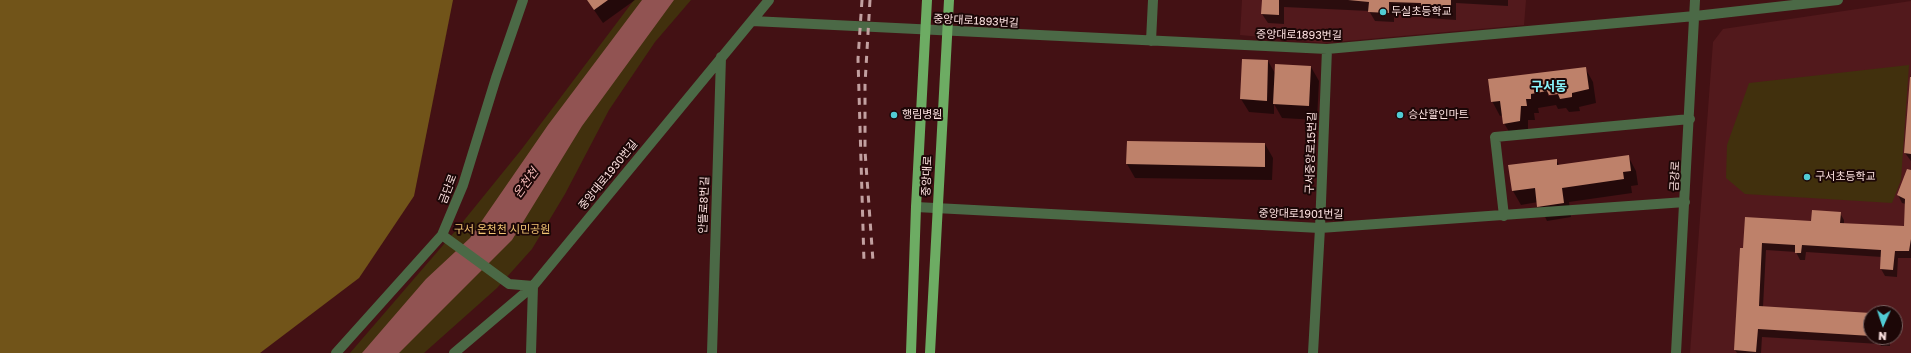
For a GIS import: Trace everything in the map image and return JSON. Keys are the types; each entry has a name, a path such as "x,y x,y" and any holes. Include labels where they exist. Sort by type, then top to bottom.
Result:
{"main road":[{"name":"중앙대로","path":"911,353 916,208 928,0"},
{"name":"중앙대로","path":"930,353 949,0"}],"street":[{"name":"금단로","path":"336,353 442,235 463,186 496,78 523,0"},
{"name":"중앙대로1930번길","path":"454,353 533,286 769,0"},
{"path":"1151,41 1153,0"},
{"name":"금강로","path":"1676,353 1690,119 1695,0"},
{"name":"중앙대로1893번길","path":"752,21 947,32 1327,49 1695,16 1838,0"},
{"name":"구서중앙로15번길","path":"1313,353 1320,228 1327,49"},
{"name":"안뜰로8번길","path":"712,353 721,57"},
{"path":"1504,216 1495,137 1690,119"},
{"name":"중앙대로1901번길","path":"916,208 1320,228 1685,202"},
{"path":"442,235 509,284 533,286 531,353"}],"shaded area":[{"path":"0,0 453,0 414,196 359,278 260,353 0,353"},
{"name":"두실초등학교","path":"1242,0 1526,0 1524,25 1324,43 1240,35"},
{"name":"구서초등학교","path":"1911,1 1911,353 1690,353 1713,42 1723,29"}],"green space":[{"name":"구서 온천천 시민공원","path":"634,0 691,0 655,42 609,110 565,194 532,249 497,288 424,353 350,353 457,229 521,150"},
{"path":"1909,65 1901,180 1892,203 1745,194 1726,178 1727,145 1749,83"}],"water":[{"name":"온천천","path":"642,0 674,0 582,126 512,240 399,353 362,353 426,279 470,238 548,125"}],"building":[{"path":"587,0 608,0 594,10"},
{"path":"1262,0 1279,0 1279,15 1261,14"},
{"path":"1348,0 1451,0 1451,11 1421,9 1421,3 1389,2 1389,13 1368,12 1369,2"},
{"path":"1242,59 1268,60 1267,101 1240,99"},
{"path":"1275,64 1311,66 1309,106 1273,104"},
{"path":"1586,67 1589,89 1572,93 1572,97 1560,99 1558,94 1549,95 1547,91 1531,94 1531,99 1526,99 1527,106 1521,106 1520,121 1503,124 1500,101 1491,102 1488,79"},
{"path":"1911,77 1911,154 1904,153"},
{"path":"1127,141 1265,143 1265,167 1126,164"},
{"path":"1629,155 1631,171 1623,172 1624,179 1562,188 1564,203 1537,207 1535,188 1512,191 1508,165 1557,159 1557,165"},
{"path":"1907,169 1911,170 1911,239 1909,251 1895,251 1893,270 1880,269 1881,250 1802,245 1801,253 1795,253 1795,245 1762,243 1759,306 1863,312 1863,336 1758,329 1756,352 1734,350 1740,248 1743,248 1745,217 1811,221 1812,210 1841,212 1840,223 1904,226 1905,199 1897,195"}],"railway":[{"path":"862,0 858,59 864,262"},
{"path":"870,0 865,84 865,151 873,261"}],"place":[{"name":"두실초등학교","path":"1383,12"},
{"name":"행림병원","path":"894,115"},
{"name":"승산할인마트","path":"1400,115"},
{"name":"구서초등학교","path":"1807,177"}],"district":[{"name":"구서동","path":"1549,87"}]}
